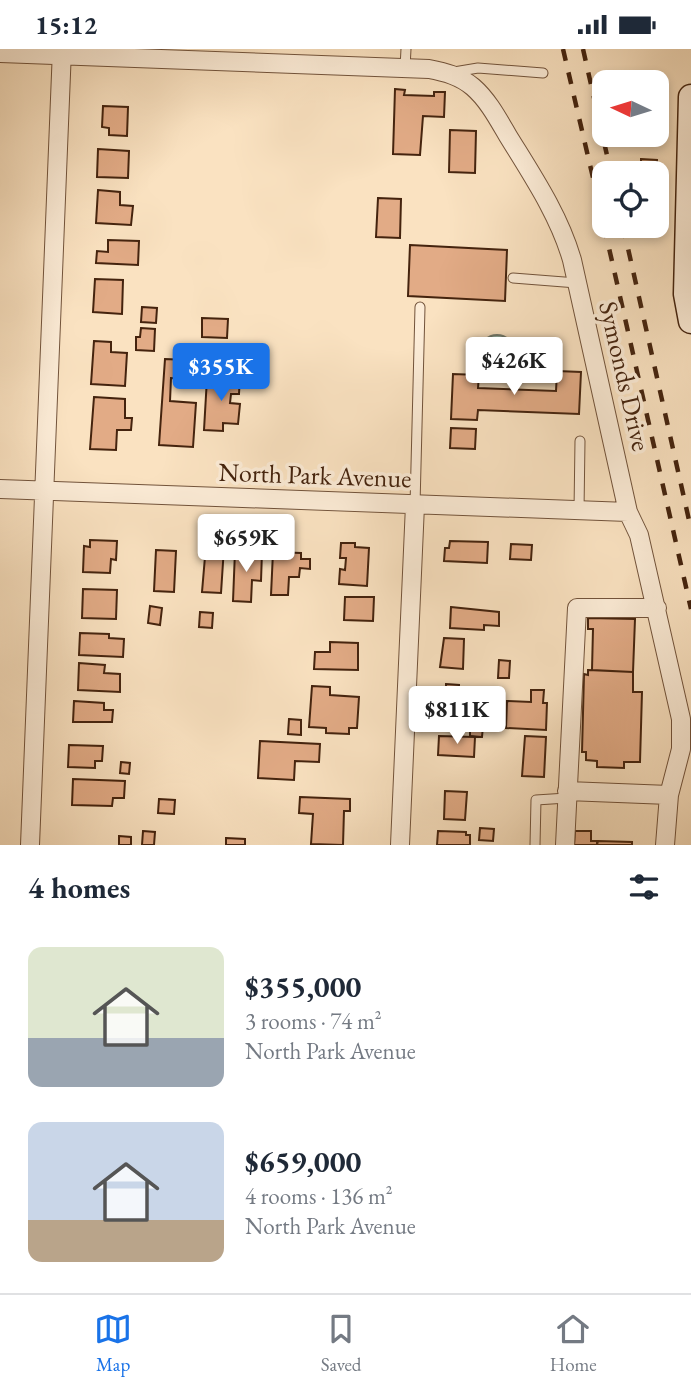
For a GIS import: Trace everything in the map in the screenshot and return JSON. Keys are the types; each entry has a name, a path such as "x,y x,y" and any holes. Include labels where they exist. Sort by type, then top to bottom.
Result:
{"main road":[{"path":"691,97 686,294 691,321"}],"street":[{"path":"30,845 61,52"},
{"name":"Symonds Drive","path":"0,53 157,54 405,68 449,73 463,79 475,89 524,162 566,238 578,283 628,512 639,535 681,719 681,749 669,795 665,845"},
{"name":"North Park Avenue","path":"0,489 628,512"},
{"path":"400,845 415,505"},
{"path":"565,845 576,608 657,608"},
{"path":"567,794 669,795"}],"lane":[{"path":"405,68 406,49"},
{"path":"449,73 478,68 543,73"},
{"path":"513,278 578,283"},
{"path":"415,505 420,307"},
{"path":"579,510 580,441"},
{"path":"535,845 536,800 567,794"}],"shaded area":[{"path":"497,335 509,340 514,352 509,364 497,369 485,364 480,352 485,340"}],"building":[{"path":"395,89 405,90 404,95 434,96 434,92 445,92 444,117 423,116 420,155 393,154"},
{"path":"103,106 128,107 127,136 109,135 109,128 102,127"},
{"path":"450,130 476,131 475,173 449,172"},
{"path":"98,149 129,151 128,178 97,177"},
{"path":"98,190 120,192 120,205 133,206 131,225 96,223"},
{"path":"378,198 401,199 400,238 376,237"},
{"path":"108,240 139,241 138,265 96,263 97,251 108,252"},
{"path":"410,245 507,250 505,301 408,296"},
{"path":"95,279 123,280 122,314 93,312"},
{"path":"142,307 157,308 156,323 141,322"},
{"path":"202,318 228,319 227,338 202,337"},
{"path":"141,328 155,329 154,351 136,350 136,337 140,337"},
{"path":"94,341 111,342 111,352 127,353 125,386 91,384"},
{"path":"165,359 187,360 186,379 171,378 170,401 196,403 193,447 159,445"},
{"path":"557,371 581,372 579,414 478,410 477,420 451,419 453,374 479,375 478,388 556,391"},
{"path":"229,374 240,375 239,394 231,394 230,403 240,404 238,424 223,423 223,431 204,430 207,378 228,379"},
{"path":"94,397 125,399 125,418 132,418 131,430 117,430 116,450 90,449"},
{"path":"451,428 476,429 475,449 450,448"},
{"path":"90,540 117,541 116,560 111,559 110,573 83,572 84,546 90,547"},
{"path":"450,541 488,542 487,563 444,561 445,548 449,548"},
{"path":"341,543 355,543 355,547 369,548 367,586 339,584 340,569 345,570 346,558 340,558"},
{"path":"511,544 532,545 531,560 510,559"},
{"path":"206,545 224,547 221,593 202,592"},
{"path":"156,550 176,551 174,592 154,591"},
{"path":"235,551 262,552 261,581 252,580 251,602 233,601"},
{"path":"273,552 301,553 301,559 310,559 310,569 300,568 299,577 289,577 288,595 271,595"},
{"path":"83,589 117,590 116,619 82,618"},
{"path":"345,597 374,597 373,621 344,620"},
{"path":"150,606 162,608 160,625 148,623"},
{"path":"451,607 499,612 499,626 484,625 484,630 450,628"},
{"path":"200,612 213,613 212,628 199,627"},
{"path":"588,618 635,619 633,672 592,670 593,629 588,629"},
{"path":"80,633 109,634 109,638 124,639 123,657 79,655"},
{"path":"444,638 464,639 463,669 440,667"},
{"path":"330,642 358,643 358,670 314,669 315,652 330,652"},
{"path":"499,660 510,661 509,678 498,678"},
{"path":"79,663 105,665 104,673 120,674 120,692 78,690"},
{"path":"588,670 633,672 633,692 642,692 640,762 624,762 624,768 597,767 597,761 586,760 586,752 582,752 584,674 588,675"},
{"path":"446,684 459,685 458,713 437,713 438,695 446,695"},
{"path":"312,686 330,687 330,695 359,697 357,728 349,728 349,734 326,733 326,728 309,727"},
{"path":"531,690 544,690 543,703 547,703 546,730 506,728 507,701 531,702"},
{"path":"74,701 104,703 104,710 113,710 112,722 73,722"},
{"path":"467,710 481,710 480,722 466,722"},
{"path":"289,719 301,720 301,735 288,734"},
{"path":"470,725 483,726 482,737 470,736"},
{"path":"439,736 475,737 474,757 438,755"},
{"path":"525,736 546,737 544,777 522,776"},
{"path":"260,741 320,744 319,762 295,761 294,780 258,778"},
{"path":"69,745 103,746 102,761 95,761 95,768 68,767"},
{"path":"121,762 130,763 129,774 120,773"},
{"path":"73,779 125,781 124,798 113,798 112,806 72,805"},
{"path":"445,791 467,792 465,820 444,819"},
{"path":"300,797 350,799 350,811 344,811 343,845 311,844 313,814 299,813"},
{"path":"159,799 175,800 174,814 158,813"},
{"path":"480,828 494,829 493,841 479,840"},
{"path":"143,831 155,832 154,845 142,845"},
{"path":"438,831 466,832 466,835 470,835 470,845 437,845"},
{"path":"575,831 591,831 591,841 597,841 597,845 574,845"},
{"path":"119,836 131,837 131,845 119,845"},
{"path":"226,838 245,839 245,845 226,845"},
{"path":"598,841 632,842 632,845 597,845"}],"railway":[{"path":"563,49 592,173"},
{"path":"583,49 608,161"},
{"path":"607,238 691,609"},
{"path":"626,238 691,529"}]}
